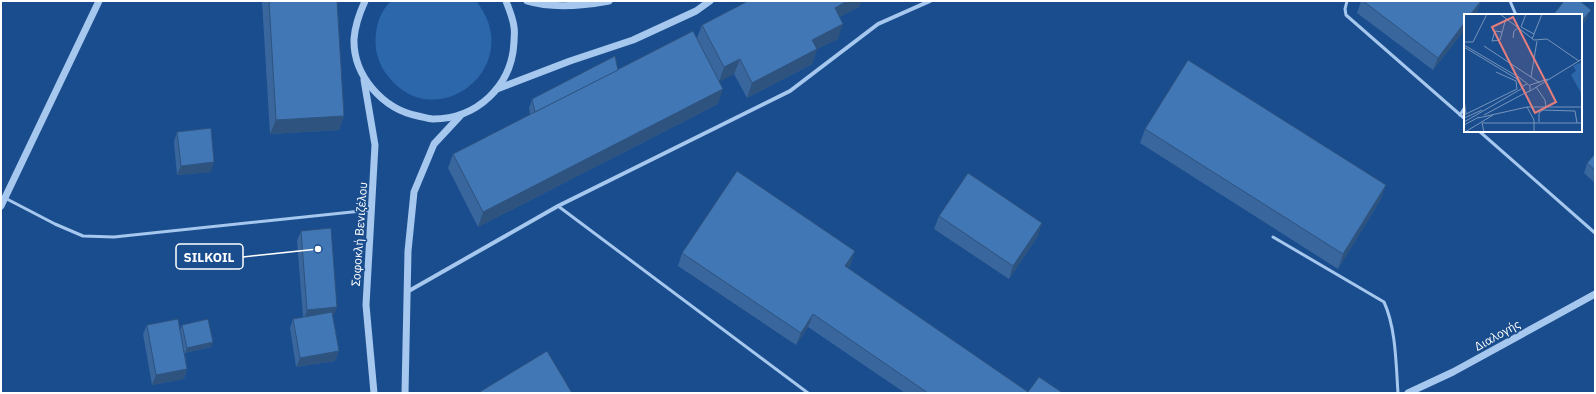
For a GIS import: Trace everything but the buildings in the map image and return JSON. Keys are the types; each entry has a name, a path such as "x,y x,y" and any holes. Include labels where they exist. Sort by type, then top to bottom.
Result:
{"street":[{"path":"1,206 99,1"},
{"path":"365,1 356,20 354,40 357,59 364,77 381,99 405,114 432,120 460,116"},
{"path":"405,393 408,251 414,192 434,144 460,116 484,102 503,82 513,56 515,28 506,1"},
{"path":"527,1 540,5 576,6 609,1"},
{"path":"495,90 570,61 633,40 696,11 710,1"},
{"path":"407,292 558,206 790,91 878,24 930,1"},
{"name":"Σοφοκλή Βενιζέλου","path":"364,77 375,145 366,305 374,393"},
{"name":"Διαλογής","path":"1408,393 1453,372 1595,294"}],"lane":[{"path":"1347,1 1345,9 1346,15 1464,118"},
{"path":"1510,1 1516,14"},
{"path":"1460,115 1464,109"},
{"path":"1480,132 1595,232"},
{"path":"5,198 55,224 83,236 114,237 372,210"},
{"path":"558,206 808,393"},
{"path":"1273,237 1384,302 1388,311 1395,352 1398,393"}],"shaded area":[{"path":"391,1 476,1 489,24 491,47 485,67 472,84 455,95 435,100 414,96 394,83 384,71 376,49 376,30 378,23 383,11"}],"place":[{"name":"SILKOIL","path":"318,249"}]}
